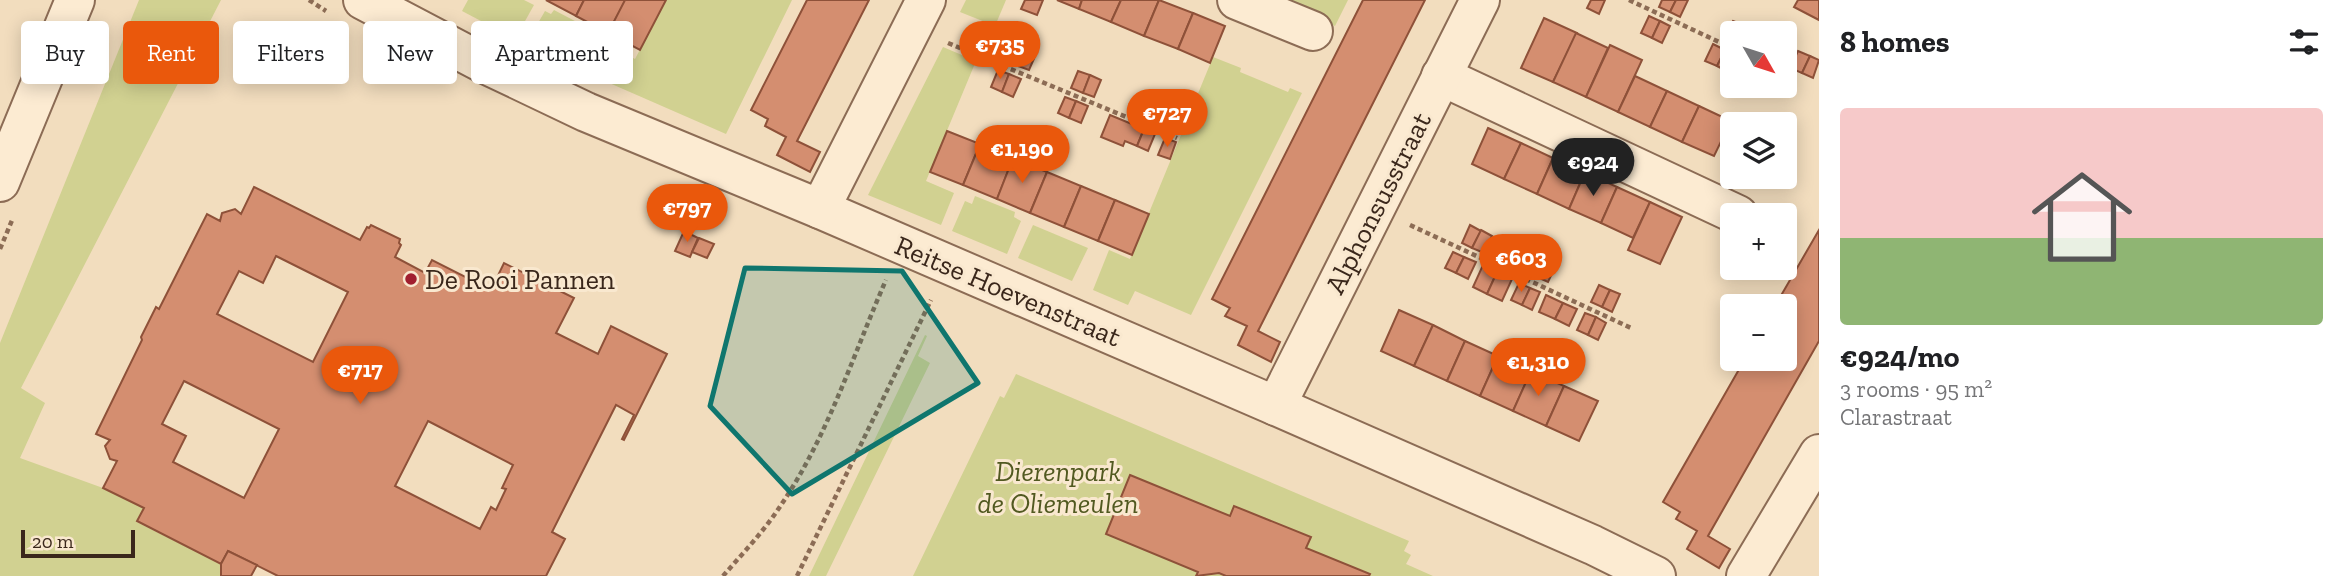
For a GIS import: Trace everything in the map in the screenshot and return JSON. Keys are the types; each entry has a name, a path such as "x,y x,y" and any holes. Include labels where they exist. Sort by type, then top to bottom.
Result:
{"street":[{"path":"0,182 75,0"},
{"name":"Reitse Hoevenstraat","path":"363,0 586,113 820,209 1276,406 1593,545 1656,576"},
{"path":"1237,0 1314,31"},
{"name":"Alphonsusstraat","path":"1276,406 1480,0"},
{"path":"820,209 919,14"},
{"path":"1441,76 1720,207"},
{"path":"1746,576 1819,454"}],"path":[{"path":"1629,0 1720,42"},
{"path":"919,14 1177,138"},
{"path":"1374,209 1631,328"},
{"path":"797,576 947,265"},
{"path":"723,576 781,506 809,457 834,409 857,346 888,276"}],"highlighted area":[{"path":"745,268 902,271 978,383 792,494 710,406"}],"green space":[{"path":"139,0 221,0 210,21 130,21"},
{"path":"468,0 524,0 534,5 525,21 481,21 462,11"},
{"path":"666,0 792,0 726,134 612,84 633,84 633,58 635,59"},
{"path":"966,0 1006,0 995,26 960,12"},
{"path":"1283,0 1348,0 1335,26"},
{"path":"554,10 575,21 539,21 545,11 551,14"},
{"path":"123,39 123,84 178,84 21,388 45,403 20,458 103,488 144,508 137,522 221,564 221,576 0,576 0,343 105,84 109,84 109,74"},
{"path":"943,47 976,61 926,181 954,193 941,225 868,195"},
{"path":"1213,57 1241,68 1240,72 1288,92 1290,88 1302,93 1191,315 1135,291 1128,305 1093,290 1109,250 1130,259"},
{"path":"975,196 1015,212 1014,217 1021,221 1007,254 952,231 965,201 972,204"},
{"path":"1033,225 1088,248 1072,281 1018,258"},
{"path":"925,335 927,336 918,356 930,363 826,576 809,576"},
{"name":"Dierenpark de Oliemeulen","path":"1016,374 1409,541 1404,551 1411,555 1406,564 1433,576 913,576 1000,396 1004,398"}],"building":[{"path":"546,0 584,0 576,16"},
{"path":"584,0 626,0 615,21 585,21 576,16"},
{"path":"625,0 666,0 640,50 633,46 633,21 614,21"},
{"path":"807,0 869,0 797,141 820,152 810,172 777,155 786,137 765,126 768,119 751,110"},
{"path":"1025,0 1043,0 1037,15 1021,9"},
{"path":"1057,0 1082,0 1079,9"},
{"path":"1082,0 1121,0 1111,22 1079,9"},
{"path":"1121,0 1159,0 1144,36 1111,22"},
{"path":"1159,0 1193,13 1178,49 1144,36"},
{"path":"1363,0 1425,0 1258,331 1280,342 1271,362 1238,345 1247,326 1225,316 1230,308 1212,299"},
{"path":"1591,0 1605,0 1599,14 1587,8"},
{"path":"1662,0 1676,0 1670,12 1659,7"},
{"path":"1676,0 1688,0 1680,17 1670,12"},
{"path":"1798,0 1819,0 1819,20 1794,7"},
{"path":"1193,13 1225,26 1210,63 1178,49"},
{"path":"1649,16 1660,21 1652,38 1641,33"},
{"path":"1544,18 1577,33 1553,82 1521,68"},
{"path":"1660,21 1670,26 1662,43 1652,38"},
{"path":"993,31 1026,45 1018,66 985,52"},
{"path":"1576,33 1608,48 1586,97 1553,82"},
{"path":"1713,44 1720,48 1717,66 1705,61"},
{"path":"1610,45 1642,60 1618,112 1586,97"},
{"path":"1025,49 1036,54 1029,70 1018,66"},
{"path":"1798,51 1810,56 1802,73 1797,71"},
{"path":"1810,56 1819,60 1813,78 1802,73"},
{"path":"998,70 1009,74 1002,92 991,87"},
{"path":"1078,71 1090,75 1083,93 1071,88"},
{"path":"1009,74 1021,79 1013,97 1002,92"},
{"path":"1090,75 1101,80 1094,97 1083,93"},
{"path":"1635,76 1667,91 1650,127 1618,112"},
{"path":"1667,91 1699,106 1682,142 1650,127"},
{"path":"1065,97 1076,101 1069,118 1058,113"},
{"path":"1145,98 1155,102 1148,119 1138,115"},
{"path":"1076,101 1088,106 1081,123 1069,118"},
{"path":"1155,102 1166,107 1159,124 1148,119"},
{"path":"1699,106 1720,116 1720,144 1714,156 1682,142"},
{"path":"1110,115 1144,129 1137,146 1125,141 1123,146 1101,137"},
{"path":"1488,128 1521,143 1504,179 1472,164"},
{"path":"1144,129 1155,134 1148,151 1137,146"},
{"path":"947,131 980,144 963,185 930,172"},
{"path":"1165,138 1176,142 1170,159 1158,155"},
{"path":"1521,143 1553,158 1537,194 1504,179"},
{"path":"980,144 1013,158 997,199 963,185"},
{"path":"1013,158 1047,172 1030,213 997,199"},
{"path":"1553,158 1585,172 1569,209 1537,194"},
{"path":"1047,172 1081,186 1064,227 1030,213"},
{"path":"1585,172 1617,187 1601,223 1569,209"},
{"path":"1081,186 1115,200 1098,241 1064,227"},
{"path":"254,187 360,240 371,225 400,239 401,245 395,257 425,273 432,260 491,290 504,263 574,298 556,333 598,354 611,326 667,354 624,440 622,439 634,415 616,405 552,532 565,539 546,576 278,576 228,551 221,564 137,521 144,508 103,488 117,461 110,459 105,446 110,440 96,434 156,307 159,309 207,214 220,221 222,213 235,209 241,214","holes":["276,256 348,292 313,362 217,314 239,271 263,283","184,381 279,429 244,498 173,462 186,436 162,424","428,421 513,465 502,488 506,489 496,510 491,507 480,529 395,486"]},
{"path":"1617,187 1650,202 1633,238 1601,223"},
{"path":"1115,200 1149,214 1132,255 1098,241"},
{"path":"1650,202 1682,217 1660,264 1628,250"},
{"path":"1470,225 1481,231 1472,248 1462,243"},
{"path":"1481,230 1492,236 1484,253 1472,248"},
{"path":"1819,230 1819,341 1708,536 1730,549 1719,568 1687,549 1697,531 1676,519 1680,512 1663,502 1738,371 1797,371 1797,294 1782,294 1790,280 1797,280 1797,268"},
{"path":"684,231 698,238 690,257 675,251"},
{"path":"699,238 714,244 707,258 692,252"},
{"path":"1453,252 1464,257 1456,273 1445,268"},
{"path":"1535,255 1545,260 1537,277 1527,272"},
{"path":"1464,257 1476,262 1468,279 1456,273"},
{"path":"1545,260 1556,265 1548,282 1537,277"},
{"path":"1483,265 1497,272 1487,294 1473,287"},
{"path":"1497,272 1512,279 1502,301 1487,294"},
{"path":"1519,283 1530,288 1522,305 1511,300"},
{"path":"1599,285 1610,290 1602,307 1591,302"},
{"path":"1530,288 1540,292 1532,310 1522,305"},
{"path":"1610,290 1620,294 1612,312 1602,307"},
{"path":"1546,295 1563,303 1555,319 1539,312"},
{"path":"1563,303 1577,309 1569,326 1555,319"},
{"path":"1399,310 1433,325 1414,366 1381,351"},
{"path":"1585,313 1596,317 1588,335 1577,330"},
{"path":"1596,317 1606,323 1598,340 1588,335"},
{"path":"1433,325 1465,341 1447,381 1414,366"},
{"path":"1465,341 1498,356 1480,396 1447,381"},
{"path":"1498,356 1531,371 1513,411 1480,396"},
{"path":"1531,371 1564,386 1546,426 1513,411"},
{"path":"1564,386 1598,401 1579,441 1546,426"},
{"path":"1130,475 1230,516 1234,506 1311,537 1306,548 1370,574 1226,576 1219,573 1196,576 1198,572 1106,534"},
{"path":"228,551 257,565 251,576 221,576 221,564"}],"place":[{"name":"De Rooi Pannen","path":"411,279"}]}
